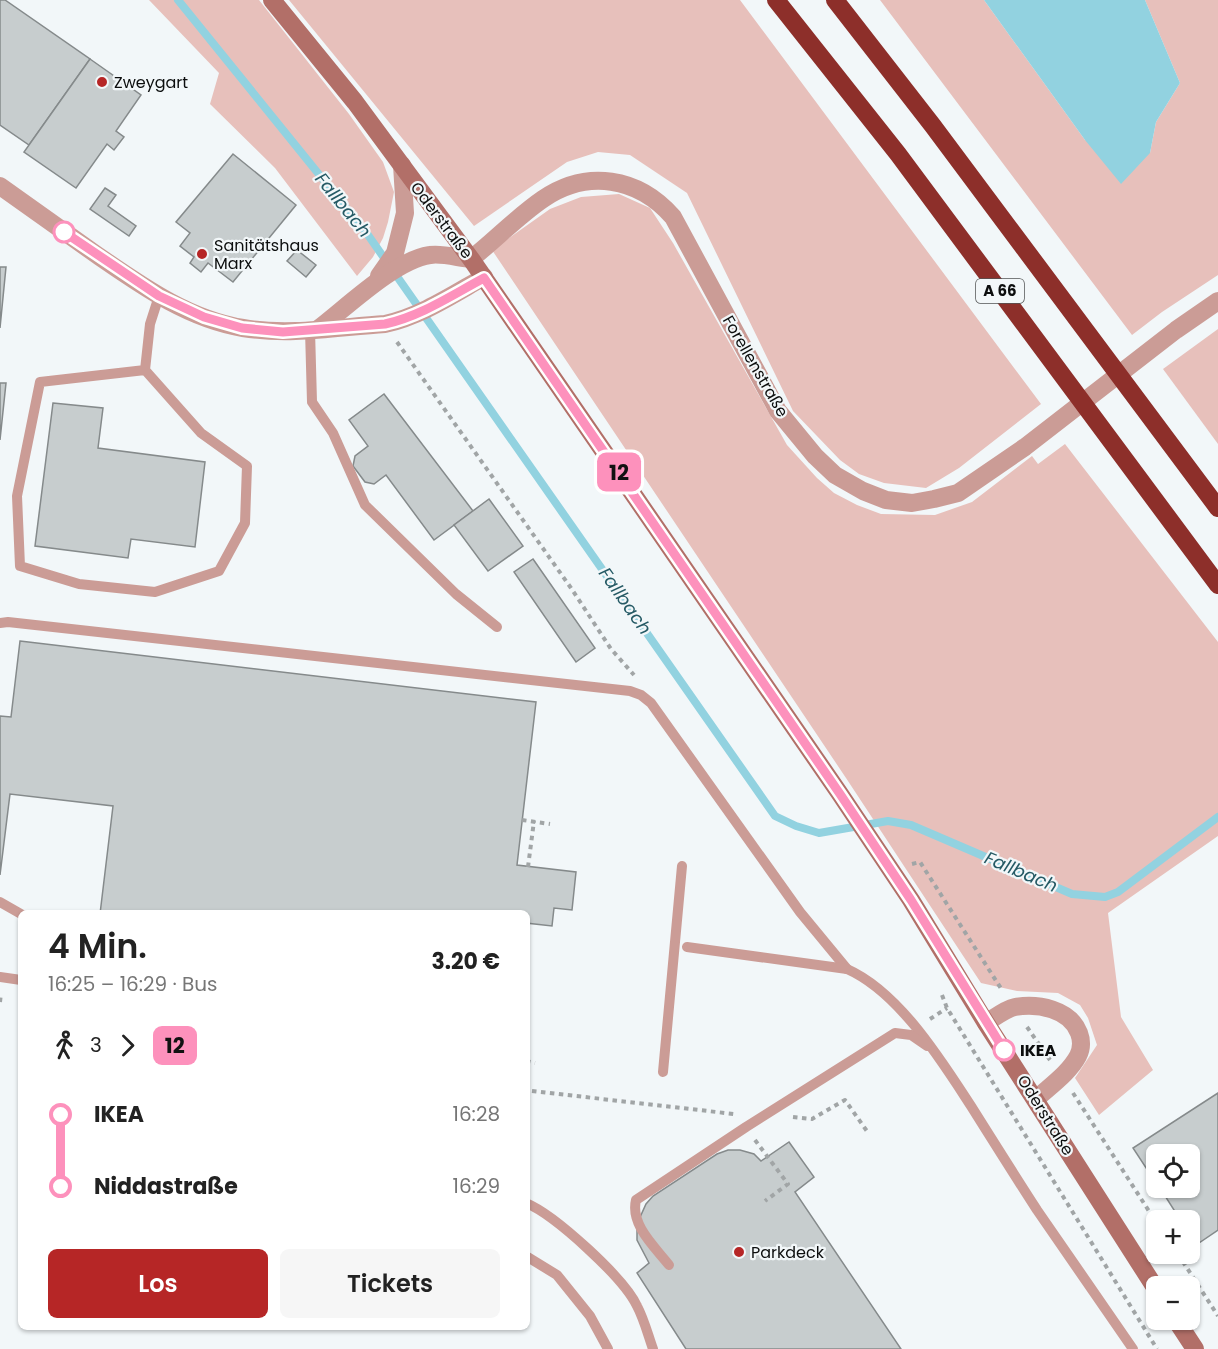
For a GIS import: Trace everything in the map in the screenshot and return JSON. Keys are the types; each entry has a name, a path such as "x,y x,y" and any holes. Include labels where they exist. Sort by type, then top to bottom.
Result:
{"highway":[{"name":"A 66","path":"776,0 905,164 1218,585"},
{"name":"A 66","path":"835,0 940,135 1218,508"}],"street":[{"name":"Oderstraße","path":"272,0 355,102 471,259 840,794 891,870 1148,1276"},
{"path":"314,329 374,285 399,259 405,213 402,165"},
{"name":"Forellenstraße","path":"471,259 543,199 560,190 604,180 644,191 661,203 673,217 778,411 815,456 835,475 862,492 886,500 912,503 958,493 1025,447 1176,330 1218,301"},
{"path":"0,186 159,296 204,317 242,328 283,332 393,322 432,306 484,278"},
{"path":"399,259 430,255 471,259"},
{"path":"986,1023 1013,1007 1042,1006 1068,1017 1077,1028 1082,1042 1079,1054 1069,1069 1036,1099"},
{"path":"1183,1330 1195,1349"}],"lane":[{"path":"145,370 40,382 17,496 20,567 79,584 155,592 219,571 244,524 247,466 201,432 145,370 150,324 159,296"},
{"path":"314,329 312,402 333,433 365,505 456,594 497,627"},
{"path":"0,624 8,622 630,691 641,695 651,703 800,912 847,969"},
{"path":"663,1072 682,866"},
{"path":"0,902 18,912"},
{"path":"687,947 847,969 874,986 898,1008 940,1059 1038,1210 1133,1349"},
{"path":"0,976 18,979"},
{"path":"669,1265 637,1224 633,1209 636,1200 895,1033 911,1035 924,1043 940,1059"},
{"path":"530,1205 577,1239 614,1274 636,1304 653,1349"},
{"path":"530,1258 558,1275 590,1316 608,1349"}],"path":[{"path":"393,322 611,649 633,672 641,695"},
{"path":"522,820 550,824"},
{"path":"528,867 534,821"},
{"path":"891,870 920,862 1148,1210"},
{"path":"939,987 947,1008 1157,1349"},
{"path":"530,1062 535,1063"},
{"path":"532,1091 737,1114 788,1185 765,1202"},
{"path":"1184,1264 1218,1316"}],"shaded area":[{"path":"149,0 259,0 349,114 383,162 394,192 383,238 373,257 357,276 275,168 210,104 219,73"},
{"path":"289,0 740,0 1041,404 959,468 926,488 884,483 859,474 840,460 793,411 687,193 630,155 598,152 567,162 474,226"},
{"path":"880,0 984,0 1085,140 1150,153 1156,122 1180,83 1145,0 1218,0 1218,275 1132,335"},
{"path":"619,194 650,208 673,243 787,445 834,493 881,514 935,515 972,502 1032,456 1038,464 1065,444 1218,642 1218,836 1108,913 1121,1017 1153,1070 1099,1115 1075,1078 1097,1045 1088,1018 1080,1005 1058,993 1017,991 981,983 492,250 550,209 581,197"},
{"path":"1218,329 1218,444 1163,369"}],"water":[{"path":"984,0 1145,0 1180,83 1156,122 1150,153 1121,184 1085,140"}],"building":[{"path":"0,0 5,0 90,59 29,145 0,125"},
{"path":"90,59 141,95 116,131 124,137 114,150 107,144 76,188 24,152"},
{"path":"233,154 296,205 233,282 208,263 201,272 190,263 194,257 180,246 190,233 176,222"},
{"path":"105,188 116,195 108,206 136,226 129,236 90,209"},
{"path":"297,250 316,265 306,277 287,261"},
{"path":"0,267 6,267 0,328"},
{"path":"0,383 6,383 0,440"},
{"path":"384,394 473,511 434,540 386,475 374,484 365,482 353,466 355,456 368,446 349,420"},
{"path":"53,403 103,408 98,448 205,462 195,547 131,539 128,558 35,546"},
{"path":"489,499 523,546 488,571 454,525"},
{"path":"533,559 595,648 576,662 514,572"},
{"path":"20,641 536,702 517,865 576,872 572,910 554,908 552,926 530,923 530,910 100,910 113,806 10,794 0,875 0,716 11,717"},
{"path":"1218,1093 1218,1230 1200,1242 1200,1210 1174,1210 1166,1198 1200,1198 1200,1144 1146,1144 1146,1168 1133,1148"},
{"name":"Parkdeck","path":"789,1142 814,1177 795,1192 901,1349 686,1349 637,1273 649,1263 637,1240 637,1224 646,1204 653,1196 717,1154 728,1150 740,1150 754,1154 761,1161"}],"waterway":[{"name":"Fallbach","path":"178,0 368,235 775,816 819,833 888,821 911,825 1072,894 1105,897 1118,892 1218,817"}],"bus line":[{"name":"12","path":"64,232 169,302 204,317 242,328 283,332 385,324 432,306 484,278 840,794 911,900 1004,1050"}],"place":[{"name":"Zweygart","path":"102,82"},
{"name":"Sanitätshaus Marx","path":"202,254"},
{"name":"IKEA","path":"1004,1050"},
{"name":"Parkdeck","path":"739,1252"}]}
